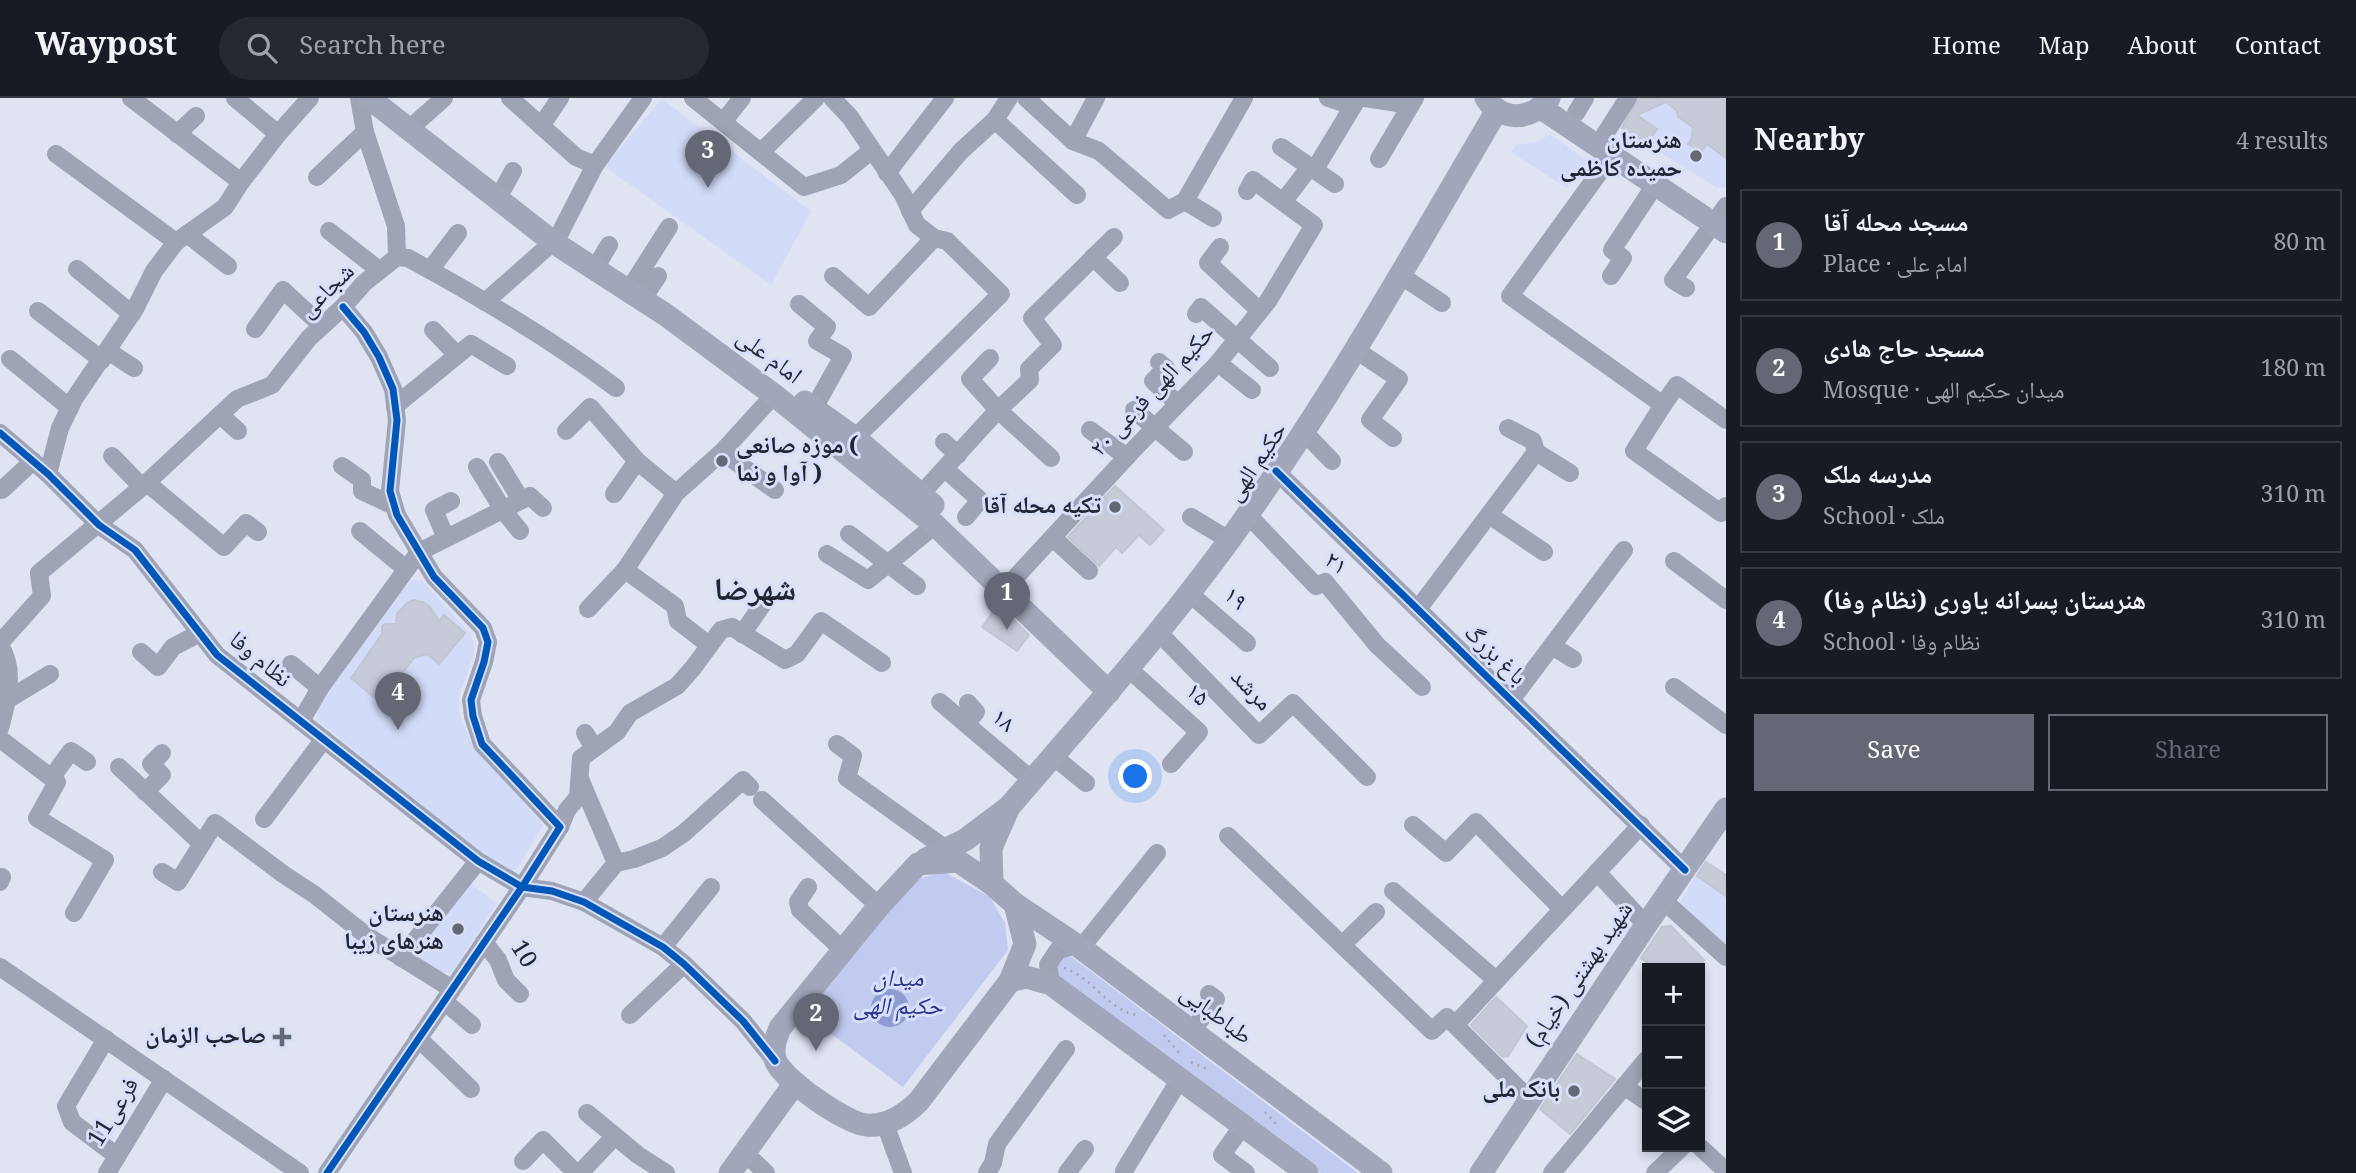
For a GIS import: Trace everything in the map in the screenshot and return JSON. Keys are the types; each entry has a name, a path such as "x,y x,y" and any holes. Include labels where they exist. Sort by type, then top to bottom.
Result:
{"main road":[{"name":"امام علی","path":"369,98 774,395 935,525 1119,681"},
{"path":"388,98 417,122 508,180 557,237 604,253 855,438 922,494 1119,681"},
{"path":"1548,101 1608,145 1656,185 1723,218"},
{"path":"1491,104 1519,116 1531,114 1548,101 1580,106 1608,145 1723,218"},
{"name":"حکیم الهی","path":"1009,807 1159,634 1247,514 1356,350 1400,275 1491,104"},
{"path":"918,863 958,861 992,884 1015,904 1025,944 1010,981 919,1101 904,1115 886,1124 867,1125 848,1121 783,1074 775,1061 774,1044 780,1027 879,906 918,863 965,841 1009,807"},
{"path":"992,884 991,848 1009,807"},
{"name":"شهید بهشتی (خیام)","path":"1485,1172 1646,925 1726,809"},
{"name":"طباطبایی","path":"1015,904 1079,946 1381,1173"},
{"path":"1010,981 1026,977 1051,984 1307,1173"},
{"path":"730,1173 795,1083"}],"street":[{"path":"131,98 241,182"},
{"path":"234,98 278,134"},
{"path":"48,474 60,428 70,408 132,314 154,271 181,238 225,207 278,134 310,98"},
{"path":"359,98 365,132 396,226 397,257 408,258 485,302 580,361 616,388"},
{"path":"417,122 444,98"},
{"path":"510,98 576,157 595,165"},
{"path":"541,126 560,98"},
{"path":"485,302 557,237 595,165 643,98"},
{"path":"693,98 804,187 841,175 871,151"},
{"path":"723,122 742,98"},
{"path":"761,152 816,98"},
{"path":"832,98 850,117 903,195 917,225 934,238 947,241 1001,294 855,438"},
{"path":"887,173 946,98"},
{"path":"911,211 961,151 995,120 1009,98"},
{"path":"1026,98 1073,141 1099,151 1168,211 1185,201 1244,98"},
{"path":"1073,141 1096,98"},
{"path":"1328,98 1413,101"},
{"path":"1628,98 1608,145 1510,296 1663,405"},
{"path":"1247,191 1252,180 1283,202 1309,168 1318,164 1359,101"},
{"path":"1379,159 1413,101"},
{"path":"177,134 196,116"},
{"path":"995,120 1077,195"},
{"path":"317,177 365,132"},
{"path":"1281,147 1335,184"},
{"path":"56,154 181,238 228,266"},
{"path":"1611,276 1623,258 1612,250 1656,185"},
{"path":"1185,201 1213,218"},
{"name":"حکیم الهی فرعی ۲۰","path":"1013,580 1218,363 1260,311 1314,225 1283,202"},
{"path":"1686,288 1673,280 1723,218"},
{"path":"647,283 670,227"},
{"path":"329,231 379,270"},
{"path":"430,270 458,233"},
{"path":"922,494 998,410 1030,380 1029,369 1053,345 1031,318 1114,237"},
{"path":"833,276 869,307 934,238"},
{"path":"1220,247 1208,263 1260,311"},
{"name":"شجاعی","path":"0,645 42,596 39,573 99,525 237,399 272,385 309,338 379,270 397,257"},
{"path":"1093,257 1120,283"},
{"path":"77,269 132,314"},
{"path":"1400,275 1443,303"},
{"path":"255,329 284,290 322,326"},
{"path":"799,304 827,327 817,341 843,356 814,408"},
{"path":"343,307 364,332 393,389 397,420 390,491 397,515 434,577 483,628 488,642 471,700 482,744 560,827"},
{"path":"1196,314 1201,307 1270,368"},
{"path":"38,311 105,355 134,368"},
{"path":"433,330 457,355"},
{"path":"395,406 471,344 507,366"},
{"path":"1356,350 1399,379 1370,420 1393,438"},
{"path":"990,358 970,379 998,410 1051,458"},
{"path":"10,359 70,408"},
{"path":"1159,362 1166,368 1153,381 1178,404"},
{"path":"1218,363 1252,390"},
{"path":"1726,420 1677,384 1634,451 1721,513 1726,506"},
{"path":"588,609 625,570 676,493 722,452 774,395"},
{"path":"566,431 590,407 637,461 676,493"},
{"path":"1134,410 1184,453"},
{"path":"220,415 238,431"},
{"path":"1508,428 1533,441 1536,452 1570,473"},
{"path":"1090,430 1127,457"},
{"path":"1303,431 1332,461"},
{"name":"نظام وفا","path":"0,433 48,474 99,525 135,550 217,654 478,861 522,887"},
{"path":"944,442 958,455"},
{"path":"722,452 775,490"},
{"path":"1418,609 1536,452"},
{"path":"112,456 144,485 224,547 246,523 258,532"},
{"path":"0,488 2,490 33,461"},
{"path":"614,494 637,461"},
{"path":"498,462 521,500"},
{"path":"342,466 362,480 362,491 394,506"},
{"path":"478,467 503,510 520,531"},
{"path":"945,469 980,500 966,517"},
{"name":"باغ بزرگ","path":"1276,471 1685,870"},
{"path":"301,721 320,688 419,552 530,496 543,508"},
{"path":"446,538 434,510 451,501"},
{"name":"۲۱","path":"1247,514 1316,586 1325,582 1377,645 1422,687"},
{"path":"1489,515 1544,552"},
{"path":"1191,517 1229,540"},
{"path":"827,554 868,580 935,525"},
{"path":"360,531 406,569"},
{"path":"849,534 917,586"},
{"path":"1053,538 1089,571"},
{"path":"1511,700 1624,550"},
{"path":"1674,561 1726,600"},
{"path":"625,570 675,606 678,621 709,645"},
{"name":"۱۹","path":"1189,593 1247,643"},
{"path":"742,634 765,601"},
{"path":"327,1173 560,827 567,810 578,797 581,758 590,741 617,732 630,713 677,686 721,630 732,627 785,660 797,654 821,621 882,663"},
{"path":"141,652 158,667 173,648 200,633"},
{"name":"مرشد","path":"1159,634 1259,735 1293,703 1367,777"},
{"path":"0,645 5,654 7,700 0,728"},
{"path":"1552,646 1573,659"},
{"path":"291,664 320,688"},
{"path":"7,700 50,674"},
{"name":"۱۵","path":"1119,681 1199,732 1171,764"},
{"path":"1674,687 1726,725"},
{"name":"۱۸","path":"940,702 1032,780"},
{"path":"966,724 976,712 968,703"},
{"path":"0,739 57,782 37,818 105,860 74,913"},
{"path":"264,819 324,739"},
{"path":"837,744 853,757 847,778 946,849"},
{"path":"52,777 71,751 87,762"},
{"path":"145,792 162,775 151,764 162,753"},
{"path":"1053,756 1086,783"},
{"path":"119,767 202,844"},
{"path":"580,777 616,863"},
{"path":"584,902 616,863 662,848 684,833 743,780 879,906"},
{"path":"1413,825 1446,853 1476,822 1562,909"},
{"path":"162,872 178,881 215,823 367,936 401,958 448,995 472,1025"},
{"path":"1455,1025 1640,825"},
{"path":"1228,836 1432,1031 1447,1017 1530,1100"},
{"path":"1051,984 1048,965 1058,950 1079,946 1157,853"},
{"path":"401,958 478,861"},
{"path":"1597,872 1646,925"},
{"path":"522,887 552,891 584,902 663,947 743,1021 775,1061"},
{"path":"663,947 711,887"},
{"path":"808,887 798,902 800,910 843,950"},
{"path":"1393,891 1496,980"},
{"path":"1664,901 1726,957"},
{"path":"1342,945 1376,912"},
{"name":"10","path":"484,942 498,960 506,980 520,994"},
{"path":"630,1015 684,964"},
{"path":"0,967 300,1173"},
{"path":"1192,1031 1216,999 1209,994"},
{"path":"418,1038 471,1088"},
{"path":"106,1039 66,1106 72,1122 117,1156"},
{"path":"987,1173 993,1164 997,1144 1066,1049"},
{"path":"1552,1173 1642,1065"},
{"name":"فرعی11","path":"107,1173 164,1079"},
{"path":"1124,1171 1180,1079"},
{"path":"1624,1086 1642,1099"},
{"path":"587,1113 663,1172"},
{"path":"886,1124 902,1173"},
{"path":"1243,1125 1222,1155 1246,1173"},
{"path":"523,1161 543,1140 578,1173 615,1136"},
{"path":"1067,1173 1085,1149"},
{"path":"1655,1173 1677,1152"},
{"path":"1705,1152 1726,1171"},
{"path":"745,1153 766,1173"}],"path":[{"path":"1051,984 1065,967 1079,973 1129,1014 1142,1016"},
{"path":"1162,1034 1191,1063 1216,1072"},
{"path":"1262,1109 1278,1126"}],"shaded area":[{"name":"هنرستان حمیده کاظمی","path":"1635,98 1726,98 1726,187 1717,188 1618,125"},
{"path":"662,99 811,211 771,285 604,166"},
{"path":"1550,134 1589,162 1567,188 1511,152 1516,145 1537,142"},
{"path":"412,579 422,581 469,632 474,644 473,657 459,696 459,714 470,740 543,825 517,869 507,873 318,721 314,709"},
{"path":"1704,861 1726,875 1726,947 1679,904"},
{"name":"هنرستان هنرهای زیبا","path":"471,884 497,903 451,973 441,972 415,954"},
{"path":"890,989 904,994 909,1008 904,1022 890,1027 876,1022 871,1008 876,994"}],"green space":[{"name":"میدان حکیم الهی","path":"944,872 990,897 1005,923 1008,950 903,1087 803,1013 913,880"},
{"path":"1064,957 1072,957 1358,1173 1321,1173 1056,977 1056,963"}],"building":[{"path":"1639,98 1726,98 1726,158 1707,144 1701,152 1688,144 1692,138 1693,127 1678,117 1677,111 1666,102 1637,115 1657,129 1647,143 1622,128"},
{"name":"تکیه محله آقا","path":"1115,486 1164,530 1150,545 1139,535 1122,553 1116,547 1099,566 1068,537"},
{"path":"413,600 430,607 439,621 444,615 465,633 439,664 427,654 414,658 380,702 351,678 382,634 382,627 385,624 396,624 397,614"},
{"path":"998,605 1029,635 1017,651 982,627"},
{"path":"1706,862 1726,875 1726,896 1697,876"},
{"path":"1671,926 1704,960 1701,963 1648,963 1641,958 1662,927"},
{"path":"1496,997 1527,1026 1508,1056 1503,1057 1471,1025"},
{"name":"بانک ملی","path":"1577,1054 1615,1079 1570,1134 1540,1109"}],"cycle path":[{"path":"327,1173 560,827 482,744 471,700 488,642 483,628 434,577 397,515 390,491 397,420 393,389 364,332 343,307"},
{"path":"0,433 48,474 99,525 135,550 217,655 478,861 522,887 552,891 584,902 663,947 743,1021 775,1061"},
{"path":"1276,471 1685,870"}],"place":[{"name":"هنرستان حمیده کاظمی","path":"1696,156"},
{"name":"مدرسه ملک","path":"708,188"},
{"name":"موزه صانعی ( آوا و نما )","path":"722,461"},
{"name":"تکیه محله آقا","path":"1115,507"},
{"name":"مسجد محله آقا","path":"1007,630"},
{"name":"هنرستان پسرانه یاوری (نظام وفا)","path":"398,730"},
{"name":"هنرستان هنرهای زیبا","path":"458,929"},
{"name":"صاحب الزمان","path":"282,1037"},
{"name":"مسجد حاج هادی","path":"816,1051"},
{"name":"بانک ملی","path":"1574,1091"}],"district":[{"name":"شهرضا","path":"755,593"}]}
